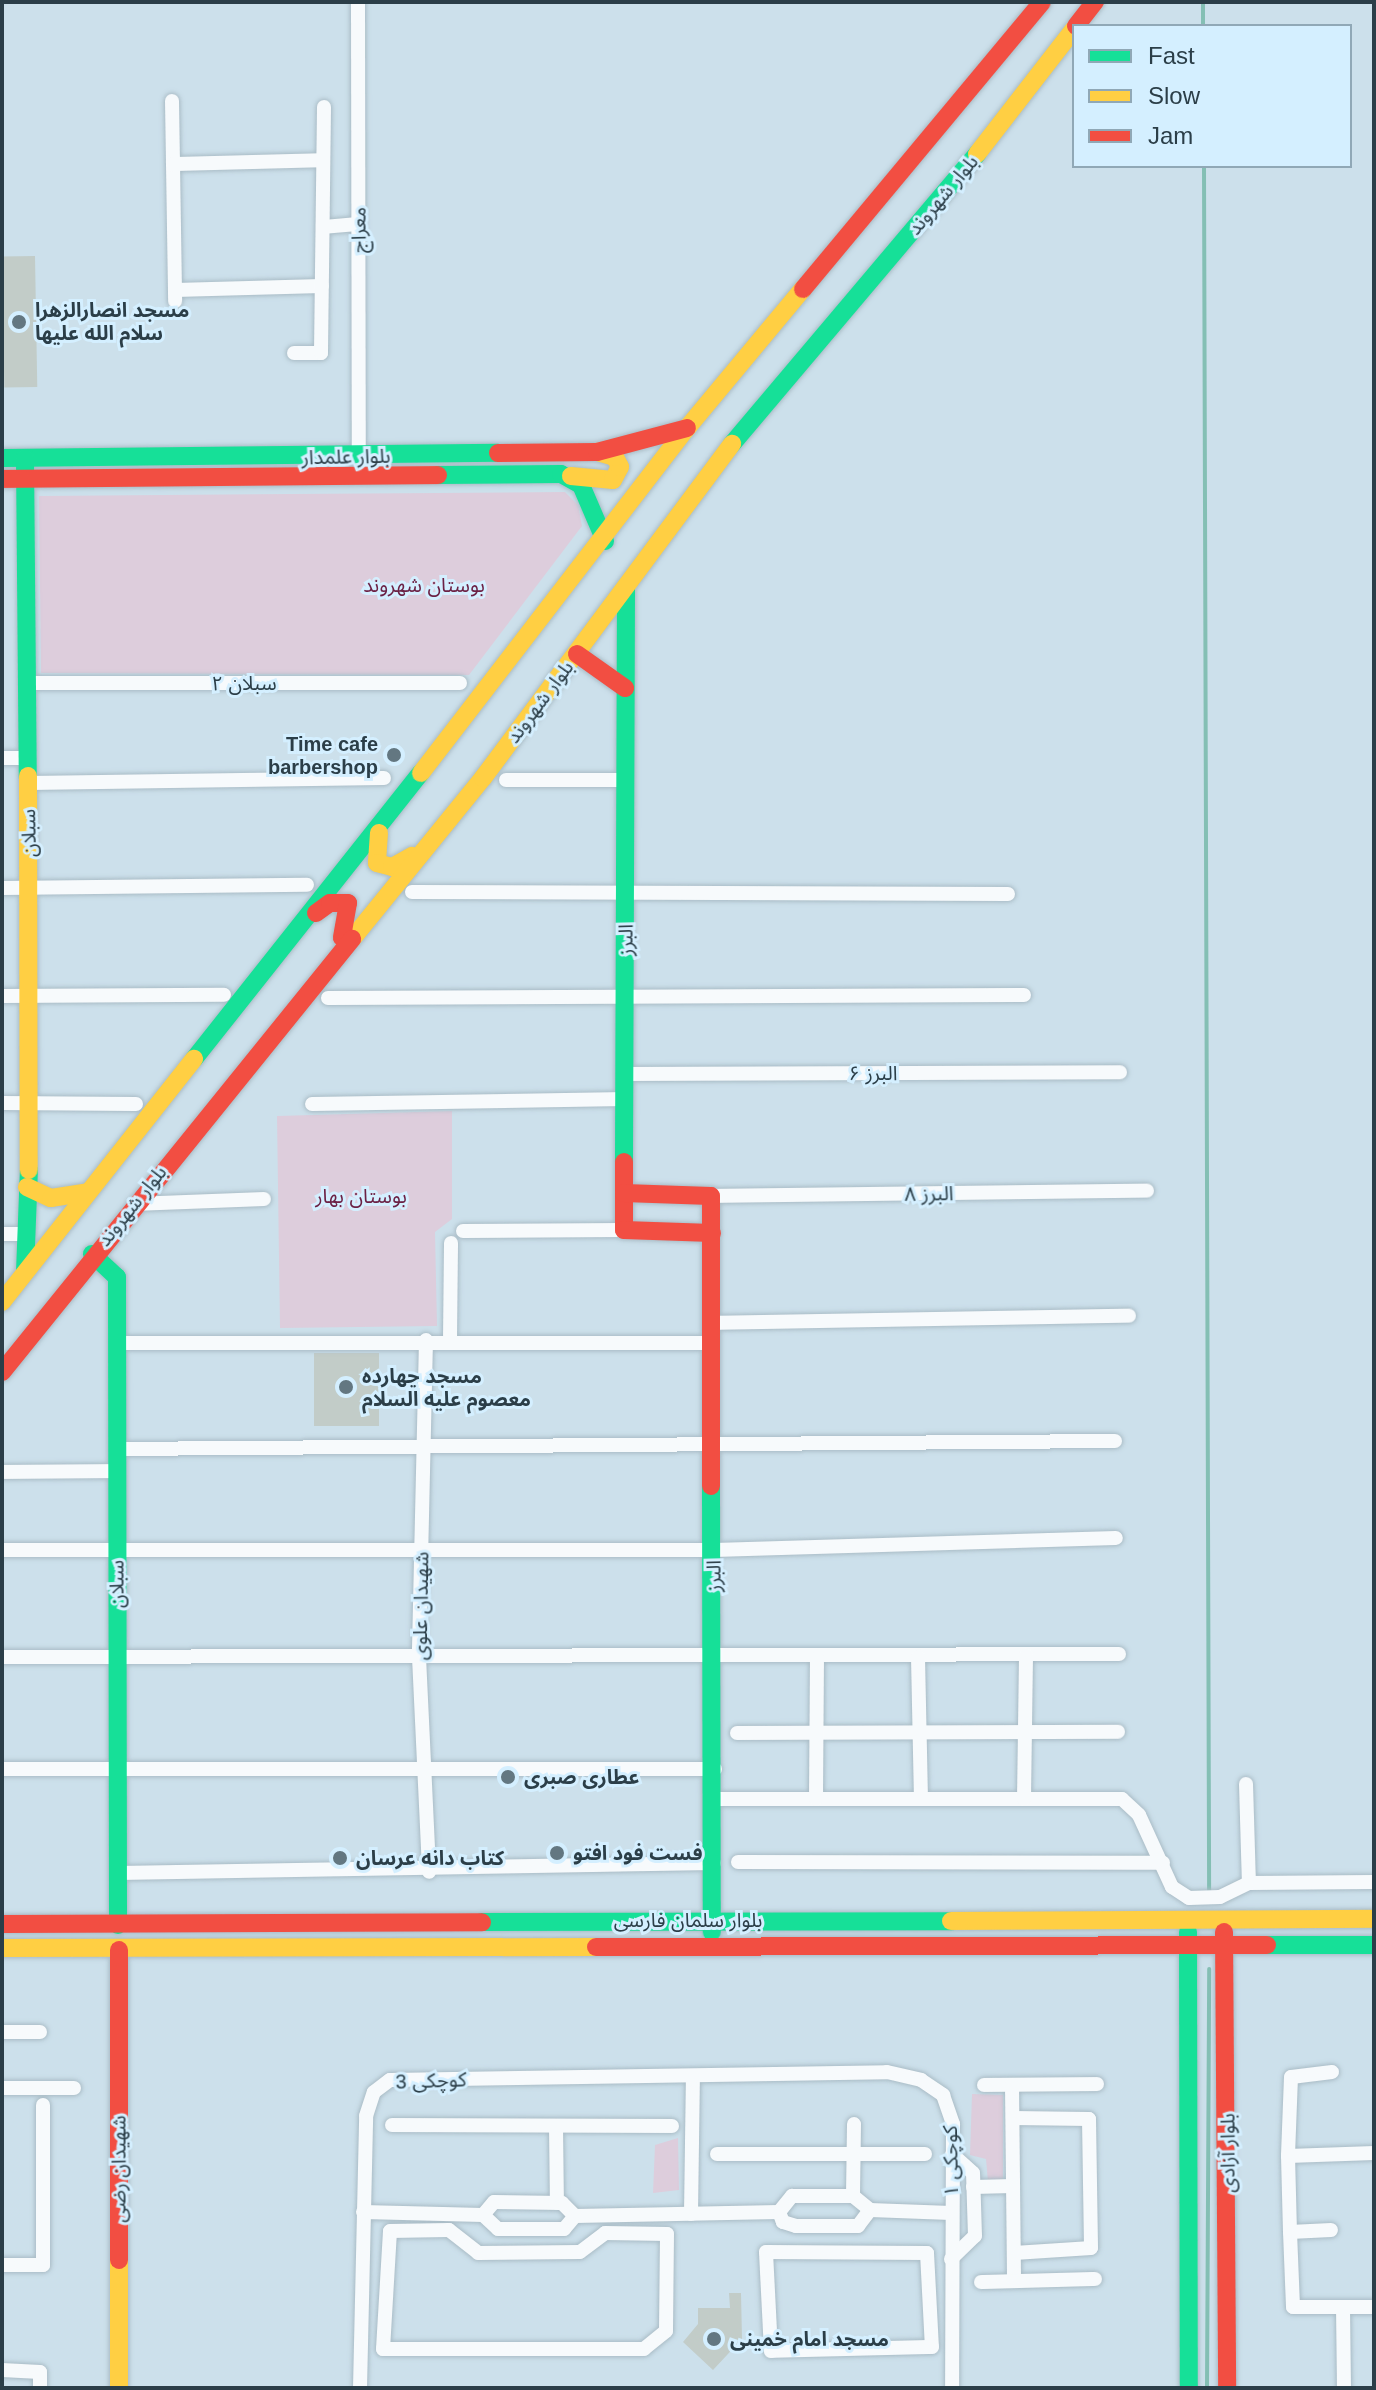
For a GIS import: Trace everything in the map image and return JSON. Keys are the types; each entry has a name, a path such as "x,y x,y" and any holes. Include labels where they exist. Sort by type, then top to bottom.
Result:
{"main road":[{"path":"2,1302 605,541 687,428 1042,2"},
{"name":"بلوار شهروند","path":"1078,24 1095,2"},
{"name":"بلوار شهروند","path":"2,1372 92,1254 577,654 736,439 975,157 1072,32"},
{"name":"بلوار علمدار","path":"2,458 359,457 597,452 687,428"},
{"name":"بلوار علمدار","path":"2,479 571,476 613,480 620,467 615,457 597,452"},
{"name":"سبلان","path":"25,458 32,1103 25,1272"},
{"path":"571,476 605,541"},
{"name":"البرز","path":"624,1230 626,889 623,780 626,589"},
{"path":"577,654 625,688"},
{"path":"384,822 374,845 377,863 392,867 421,850"},
{"path":"303,925 330,903 348,903 349,921 329,962"},
{"path":"27,1187 51,1198 89,1191"},
{"path":"624,1193 711,1196"},
{"name":"البرز","path":"711,1196 715,1769 712,1948"},
{"path":"624,1230 712,1233"},
{"name":"سبلان","path":"92,1254 117,1277 118,1925"},
{"name":"بلوار سلمان فارسی","path":"2,1924 712,1919 1374,1919"},
{"name":"بلوار آزادی","path":"1223,1919 1227,2388"},
{"path":"1285,1919 1285,1945"},
{"name":"بلوار آزادی","path":"1188,1920 1189,2388"},
{"path":"1121,1921 1122,1947"},
{"name":"بلوار سلمان فارسی","path":"2,1948 1374,1945"},
{"name":"شهیدان رضی","path":"119,1950 119,2388"}],"street":[{"name":"معراج","path":"358,2 359,457"},
{"path":"172,101 175,296 322,286"},
{"path":"294,353 321,353 324,107"},
{"path":"173,164 323,160"},
{"path":"323,227 359,224"},
{"name":"سبلان ۲","path":"28,683 460,683"},
{"path":"2,758 29,758"},
{"path":"29,783 384,778"},
{"path":"506,780 623,780"},
{"path":"2,888 307,885"},
{"path":"412,892 626,889 1008,894"},
{"path":"328,998 626,992 1024,995"},
{"path":"2,996 224,995"},
{"name":"البرز ۶","path":"626,1074 1120,1072"},
{"path":"312,1104 626,1099"},
{"path":"2,1103 136,1104"},
{"name":"البرز ۸","path":"711,1196 1147,1191"},
{"path":"134,1204 264,1199"},
{"path":"463,1231 624,1230"},
{"path":"2,1234 26,1234"},
{"path":"450,1340 451,1243"},
{"path":"712,1323 1129,1316"},
{"name":"شهیدان علوی","path":"426,1340 419,1657 421,1770 429,1872"},
{"path":"117,1343 450,1340 713,1343"},
{"path":"117,1449 712,1447 1115,1441"},
{"path":"2,1472 117,1471"},
{"path":"2,1550 422,1546 714,1550 1116,1538"},
{"path":"2,1657 714,1659 1119,1654"},
{"path":"1024,1799 1026,1655"},
{"path":"918,1657 921,1799"},
{"path":"816,1799 817,1658"},
{"path":"737,1733 1118,1732"},
{"path":"2,1769 715,1769"},
{"path":"1246,1784 1249,1883"},
{"path":"715,1799 1122,1799 1139,1815 1172,1887 1189,1898 1234,1894 1249,1883 1374,1882"},
{"path":"738,1862 1163,1863"},
{"path":"118,1873 429,1872 714,1863"},
{"path":"2,2032 40,2032"},
{"name":"کوچکی ۱","path":"693,2077 887,2072 921,2080 943,2095 953,2124 952,2388"},
{"path":"1332,2072 1291,2077 1288,2156 1293,2307 1374,2307"},
{"path":"691,2214 693,2077"},
{"name":"کوچکی 3","path":"360,2388 366,2116 374,2092 390,2080 693,2077"},
{"path":"984,2085 1097,2084"},
{"path":"1012,2085 1014,2281"},
{"path":"2,2088 74,2088"},
{"path":"2,2265 43,2265 43,2105"},
{"path":"1013,2118 1089,2119 1091,2248 1014,2253"},
{"path":"853,2196 854,2124"},
{"path":"392,2125 672,2126"},
{"path":"556,2126 557,2203"},
{"path":"1288,2156 1374,2153"},
{"path":"717,2154 925,2154"},
{"path":"951,2259 975,2236 973,2173 952,2154"},
{"path":"973,2187 1013,2186"},
{"path":"363,2212 483,2215 498,2229 564,2229 575,2216 779,2212 792,2196 853,2196 870,2210 951,2213"},
{"path":"483,2215 494,2202 557,2203 571,2207 575,2216"},
{"path":"779,2212 783,2222 796,2226 858,2226 870,2210"},
{"path":"820,2226 821,2252"},
{"path":"525,2229 526,2252"},
{"path":"449,2230 478,2253 526,2252 580,2252 605,2233 667,2234 666,2331 644,2349 383,2349 390,2231 449,2230"},
{"path":"1290,2232 1331,2230"},
{"path":"766,2252 821,2252 927,2253 932,2347 771,2351 766,2252"},
{"path":"981,2282 1095,2279"},
{"path":"1343,2307 1344,2388"},
{"path":"2,2370 40,2372 40,2388"}],"green space":[{"name":"بوستان شهروند","path":"565,492 578,505 582,526 469,675 41,673 39,496"},
{"name":"بوستان بهار","path":"452,1111 452,1219 435,1232 437,1326 280,1328 277,1116"},
{"path":"972,2094 1003,2095 1003,2182 988,2182 986,2159 970,2155"},
{"path":"678,2138 679,2190 653,2193 655,2145"}],"building":[{"name":"مسجد انصارالزهرا سلام الله علیها","path":"35,256 37,387 4,388 2,257"},
{"name":"مسجد چهارده معصوم علیه السلام","path":"314,1353 379,1353 379,1426 314,1426"},
{"name":"مسجد امام خمینی","path":"729,2293 741,2293 742,2339 713,2370 683,2342 698,2324 698,2308 730,2308"}],"waterway":[{"path":"1203,2 1203,24"},
{"path":"1204,168 1209,1894"},
{"path":"1207,2388 1209,1969"}],"traffic: fast":[{"path":"732,444 977,154"},
{"path":"2,458 498,453"},
{"path":"25,458 28,776"},
{"path":"438,475 561,474 581,485 605,541"},
{"path":"624,1162 626,589"},
{"path":"194,1059 421,773"},
{"path":"25,1272 29,1170"},
{"path":"92,1254 117,1277 118,1925"},
{"path":"711,1486 712,1932"},
{"path":"482,1922 951,1921"},
{"path":"1188,1932 1189,2388"},
{"path":"1267,1945 1374,1945"}],"traffic: slow":[{"path":"977,154 1072,32"},
{"path":"421,773 687,428 803,289"},
{"path":"352,939 483,778 732,444"},
{"path":"571,476 613,480 620,467 615,457 597,452"},
{"path":"28,776 29,1170"},
{"path":"379,833 377,863 392,867 412,856"},
{"path":"2,1302 194,1059"},
{"path":"27,1187 51,1198 87,1192"},
{"path":"951,1921 1374,1919"},
{"path":"2,1948 596,1947"},
{"path":"119,2260 119,2388"}],"traffic: jam":[{"path":"803,289 1042,2"},
{"path":"1078,24 1095,2"},
{"path":"498,453 597,452 687,428"},
{"path":"2,479 438,475"},
{"path":"577,654 625,688"},
{"path":"316,913 330,903 348,903 342,937"},
{"path":"2,1372 352,939"},
{"path":"624,1162 624,1230 712,1233"},
{"path":"624,1193 711,1196 711,1486"},
{"path":"2,1924 482,1922"},
{"path":"1224,1932 1227,2388"},
{"path":"596,1947 1267,1945"},
{"path":"119,1950 119,2260"}],"place":[{"name":"مسجد انصارالزهرا سلام الله علیها","path":"19,322"},
{"name":"Time cafe barbershop","path":"394,755"},
{"name":"مسجد چهارده معصوم علیه السلام","path":"346,1387"},
{"name":"عطاری صبری","path":"508,1777"},
{"name":"فست فود افتو","path":"557,1853"},
{"name":"کتاب دانه عرسان","path":"340,1858"},
{"name":"مسجد امام خمینی","path":"714,2339"}]}
